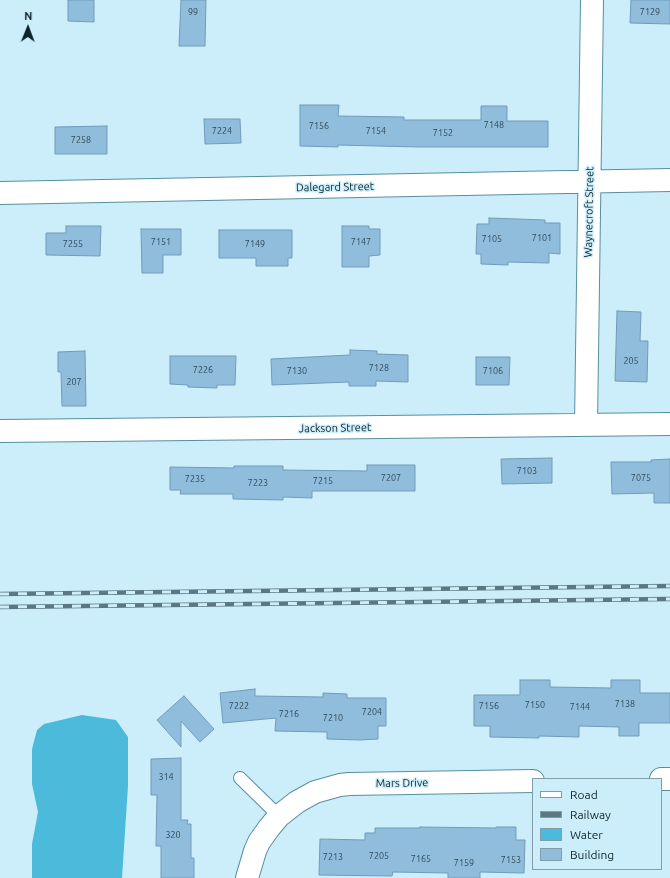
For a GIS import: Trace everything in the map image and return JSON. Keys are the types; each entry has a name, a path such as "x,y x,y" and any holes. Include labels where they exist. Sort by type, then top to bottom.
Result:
{"street":[{"name":"Waynecroft Street","path":"586,425 592,0"},
{"name":"Dalegard Street","path":"0,193 670,180"},
{"name":"Jackson Street","path":"0,431 670,424"},
{"name":"Mars Drive","path":"247,878 259,842 269,828 280,816 297,802 315,792 340,785 532,781"}],"lane":[{"path":"240,778 280,816"}],"water":[{"path":"82,715 116,720 128,737 128,786 122,878 32,878 32,844 38,812 32,784 32,749 37,730 44,724"}],"building":[{"path":"68,0 94,0 94,22 68,21"},
{"path":"181,0 206,0 205,46 179,46"},
{"path":"631,0 670,0 670,24 630,23"},
{"path":"300,105 339,105 338,116 404,117 404,120 481,120 481,106 507,106 507,121 548,121 548,147 300,146"},
{"path":"204,119 240,119 241,143 205,144"},
{"path":"107,126 107,154 55,154 55,127"},
{"path":"489,218 545,220 545,223 560,223 560,254 549,253 549,263 508,262 508,265 481,264 481,254 476,254 477,224 489,224"},
{"path":"66,226 101,226 100,256 46,255 46,233 66,233"},
{"path":"342,226 369,226 369,229 380,229 380,255 369,256 369,267 342,267"},
{"path":"141,229 181,229 181,255 163,255 163,273 142,273"},
{"path":"219,230 292,230 292,258 288,258 288,266 256,266 256,258 219,258"},
{"path":"617,311 641,312 640,341 648,341 647,382 615,381"},
{"path":"350,350 377,351 377,354 408,355 408,382 376,381 376,386 349,386 349,382 272,385 271,359 350,355"},
{"path":"85,351 86,406 62,406 61,372 58,372 58,352"},
{"path":"170,356 236,356 235,385 217,385 217,388 188,387 188,385 170,384"},
{"path":"476,357 510,357 509,385 476,385"},
{"path":"552,458 552,483 502,484 501,459"},
{"path":"670,459 670,503 654,503 654,493 612,494 611,462 651,462 651,460"},
{"path":"367,465 415,465 415,491 312,491 312,498 283,497 283,500 233,499 233,494 180,494 181,490 170,490 170,467 234,468 234,466 283,466 283,470 367,471"},
{"path":"520,680 550,680 550,687 611,688 611,680 640,680 640,693 670,693 670,723 639,723 639,736 619,736 619,727 579,726 579,737 539,736 539,738 490,737 490,726 474,726 474,695 520,695"},
{"path":"255,689 255,696 323,697 323,693 347,694 347,698 386,698 386,726 378,726 378,739 359,740 327,739 327,732 275,731 276,718 223,723 220,693"},
{"path":"184,696 214,729 200,742 181,721 181,747 157,720"},
{"path":"181,758 181,820 188,820 187,824 191,824 191,858 194,858 194,878 161,878 161,846 156,846 157,795 151,795 151,759"},
{"path":"516,827 516,840 525,840 524,873 480,872 480,878 448,878 448,873 393,872 392,876 319,875 320,839 365,840 365,833 375,833 375,828"}],"railway":[{"path":"0,594 670,586"},
{"path":"0,607 670,599"}]}
